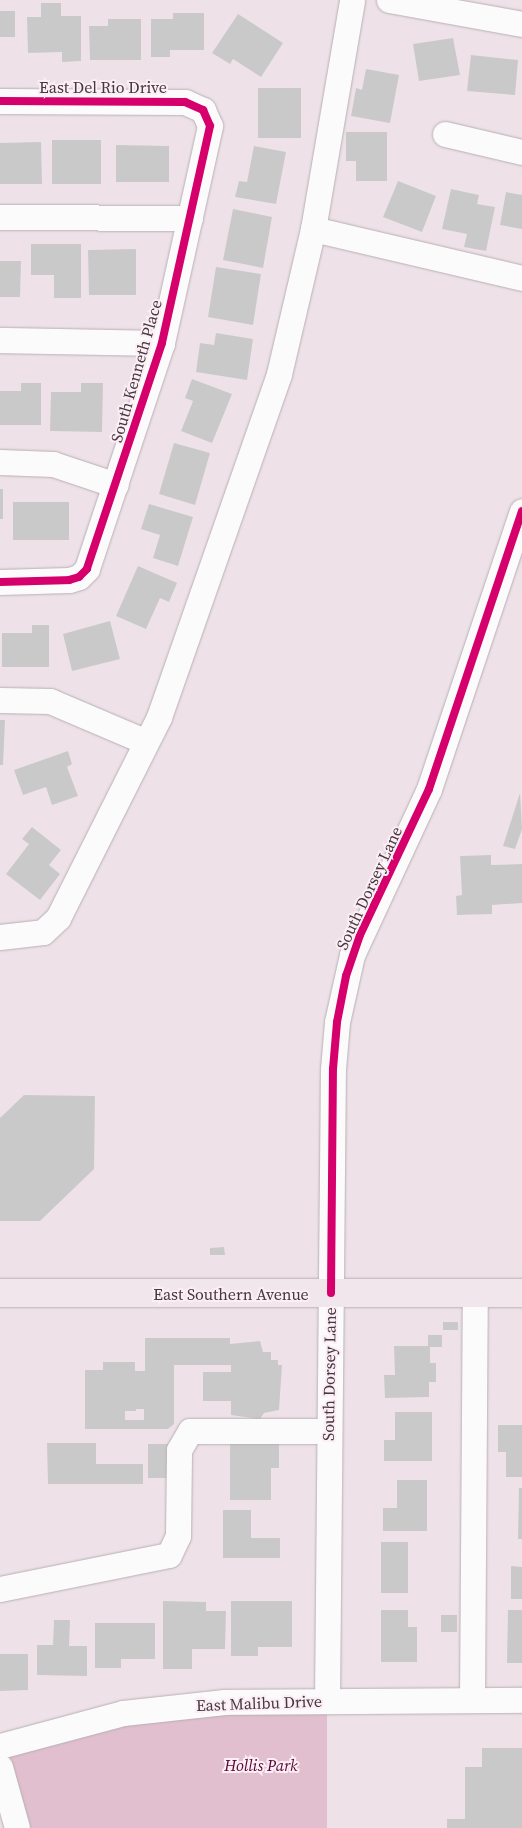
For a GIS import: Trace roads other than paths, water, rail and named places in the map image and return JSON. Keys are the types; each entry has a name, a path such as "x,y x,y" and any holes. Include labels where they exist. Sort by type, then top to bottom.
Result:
{"main road":[{"name":"East Southern Avenue","path":"0,1293 522,1293"}],"street":[{"path":"0,937 43,932 58,918 159,717 279,374 313,229 352,0"},
{"path":"389,0 522,24"},
{"name":"East Del Rio Drive","path":"0,101 176,101 196,104 203,110"},
{"name":"South Kenneth Place","path":"0,582 56,582 79,577 92,559 162,343 209,136 208,117 203,110"},
{"path":"445,134 522,152"},
{"path":"0,217 190,218"},
{"path":"313,229 522,278"},
{"path":"0,340 162,343"},
{"path":"0,462 52,464 116,485"},
{"name":"South Dorsey Lane","path":"327,1700 328,1431 333,1069 337,1022 346,976 360,935 429,789 522,512"},
{"path":"0,700 50,701 146,742"},
{"path":"472,1700 475,1293"},
{"path":"0,1589 169,1555 178,1536 179,1450 190,1430 328,1431"},
{"name":"East Malibu Drive","path":"0,1746 123,1713 224,1702 522,1700"},
{"path":"0,1767 17,1828"}],"park label":[{"name":"Hollis Park","path":"261,1765"}]}
